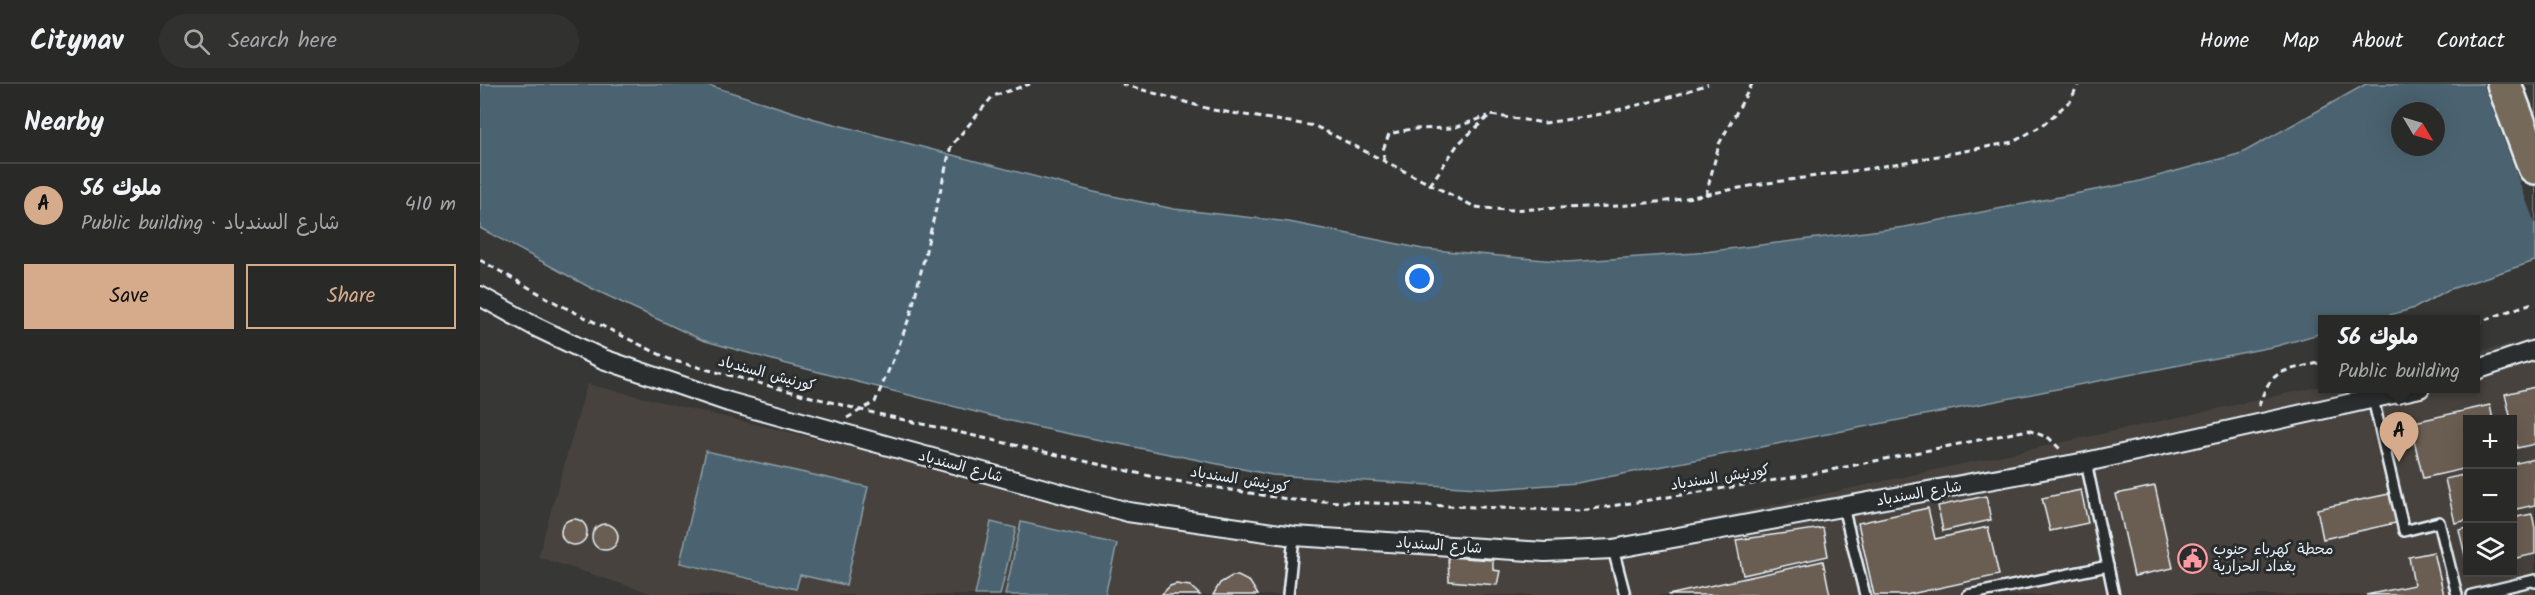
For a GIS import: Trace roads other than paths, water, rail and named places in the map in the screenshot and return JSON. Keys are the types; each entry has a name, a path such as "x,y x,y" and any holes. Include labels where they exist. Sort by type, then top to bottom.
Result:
{"highway":[{"path":"2504,84 2535,167"}],"street":[{"name":"شارع السندباد","path":"480,296 534,326 603,359 729,402 1128,512 1294,536 1545,552 1613,549 2080,463 2399,393"},
{"path":"2480,368 2535,350"}],"lane":[{"path":"2373,399 2404,531 2439,522 2457,595"},
{"path":"2080,463 2114,595"},
{"path":"1843,507 1865,595"},
{"path":"1288,595 1294,536"},
{"path":"1613,549 1625,595"},
{"path":"1968,595 2108,566"},
{"path":"2472,595 2535,580 2535,582"}],"water":[{"path":"480,84 705,84 815,119 1094,192 1174,209 1289,222 1423,249 1567,262 1696,253 1905,227 2136,182 2242,153 2366,84 2535,84 2535,261 2448,290 2415,308 2390,315 2318,315 2318,334 2277,346 1577,483 1493,489 1272,475 1031,426 702,340 591,288 480,228"},
{"path":"706,451 868,487 846,585 800,575 796,589 680,563"},
{"path":"991,522 1016,528 1000,595 975,595"},
{"path":"1021,522 1117,544 1105,595 1005,595"}],"place":[{"name":"ملوك 56","path":"2399,462"},
{"name":"محطة كهرباء جنوب بغداد الحرارية","path":"2192,558"}]}
